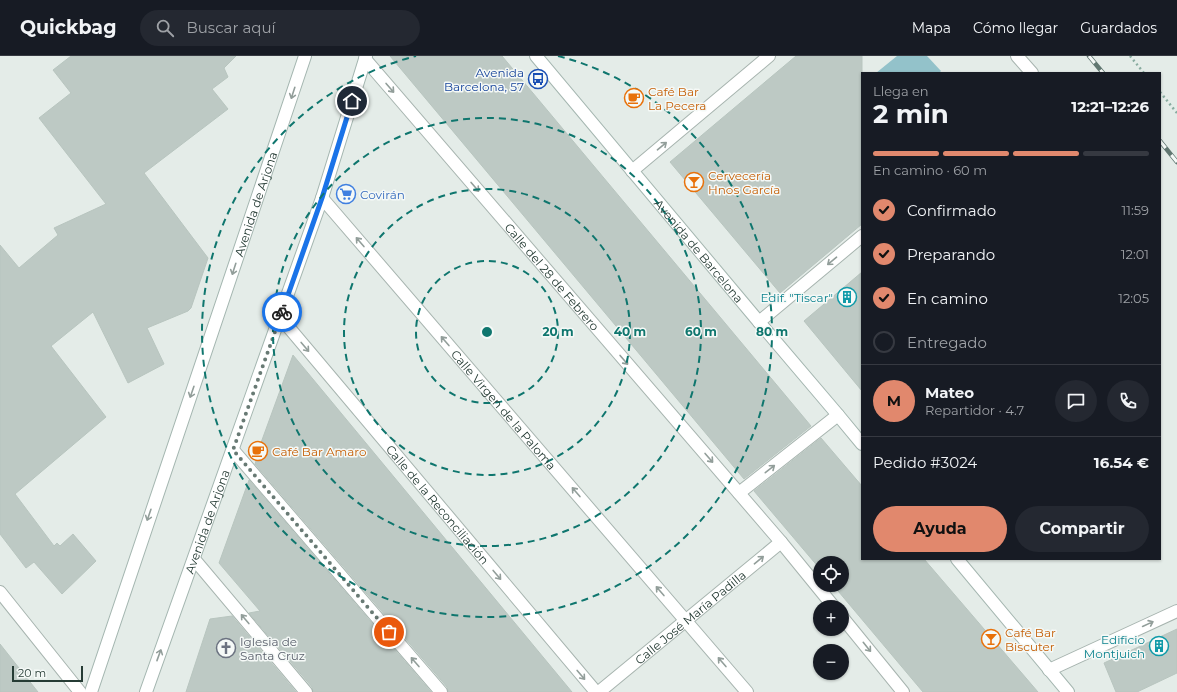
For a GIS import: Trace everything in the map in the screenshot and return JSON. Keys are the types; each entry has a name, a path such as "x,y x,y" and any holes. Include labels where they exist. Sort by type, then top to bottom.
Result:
{"street":[{"name":"Avenida de Arjona","path":"91,692 305,56"},
{"name":"Avenida de Barcelona","path":"536,56 861,443"},
{"path":"632,171 769,56"},
{"path":"1017,56 1031,72"},
{"name":"Avenida de Arjona","path":"146,692 322,198 365,57"},
{"name":"Calle del 28 de Febrero","path":"365,57 781,542 828,600"},
{"name":"Calle Virgen de la Paloma","path":"322,198 747,692"},
{"path":"759,322 861,237"},
{"name":"Calle de la Reconciliación","path":"280,317 596,692"},
{"path":"739,494 838,415"},
{"path":"233,450 441,692"},
{"name":"Calle José María Padilla","path":"599,692 781,542"},
{"path":"194,559 306,692"},
{"path":"958,560 1068,692"},
{"path":"0,592 80,692"},
{"path":"1049,670 1177,611"},
{"path":"849,625 904,692"}],"path":[{"path":"1130,56 1143,72"},
{"path":"1161,93 1177,113"}],"water":[{"path":"897,56 927,56 941,71 940,72 877,72"}],"building":[{"path":"71,56 236,56 224,68 228,77 212,89 228,109 144,173 208,258 191,308 188,311 147,328 164,364 128,383 93,312 51,346 106,417 15,494 54,546 57,543 60,546 73,534 96,561 62,594 34,562 26,568 0,534 0,245 19,268 58,235 54,228 106,204 39,118 71,93 53,70"},
{"path":"390,56 502,56 811,426 744,479"},
{"path":"796,56 862,56 861,225 780,293 670,162"},
{"name":"Edif. \"Tiscar\"","path":"861,273 861,390 804,321"},
{"path":"293,355 572,692 448,692 447,687 255,464 258,451"},
{"path":"821,438 861,485 861,560 925,560 1038,692 923,692 849,604 849,600 846,600 839,592 849,592 849,556 813,556 813,561 754,491"},
{"path":"249,480 431,692 313,692 312,687 249,613 260,611 219,563"},
{"name":"Iglesia de Santa Cruz","path":"232,616 296,692 186,692 210,619"},
{"name":"Edificio Montjuich","path":"1177,629 1177,673 1137,692 1116,692 1104,663"},
{"path":"0,644 38,692 0,692"}],"railway":[{"path":"1089,56 1102,72"},
{"path":"1161,142 1177,162"}],"way so far":[{"path":"282,312 233,450 389,632"}],"place":[{"name":"Avenida Barcelona, 57","path":"538,79"},
{"name":"Café Bar La Pecera","path":"634,98"},
{"name":"Cervecería Hnos García","path":"694,182"},
{"name":"Covirán","path":"346,194"},
{"name":"Edif. \"Tiscar\"","path":"847,297"},
{"name":"Café Bar Amaro","path":"258,451"},
{"name":"Café Bar Biscuter","path":"991,639"},
{"name":"Edificio Montjuich","path":"1159,646"},
{"name":"Iglesia de Santa Cruz","path":"226,648"}],"route":[{"path":"282,312 322,198 352,101"}]}
